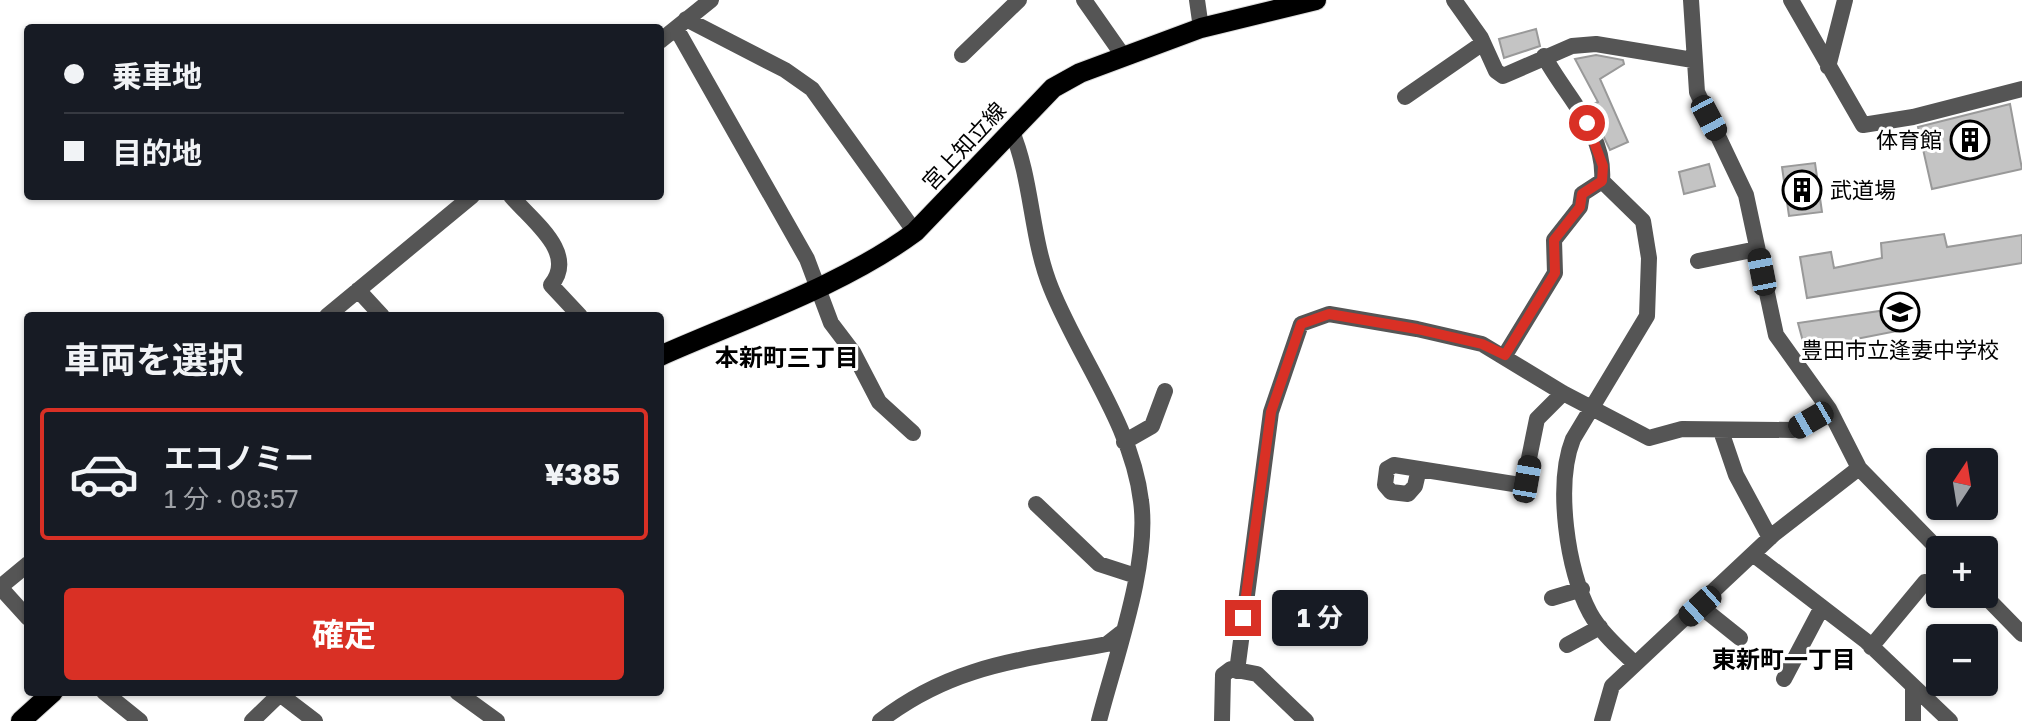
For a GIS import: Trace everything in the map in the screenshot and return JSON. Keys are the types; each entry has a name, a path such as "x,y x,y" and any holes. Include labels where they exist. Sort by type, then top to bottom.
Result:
{"main road":[{"name":"宮上知立線","path":"664,354 891,250 915,232 1053,88 1080,73 1201,28 1316,0"},
{"path":"21,721 49,696"}],"street":[{"path":"664,38 711,0"},
{"path":"962,55 1019,0"},
{"path":"1084,0 1124,57"},
{"path":"1197,0 1201,28"},
{"path":"1454,0 1483,43 1496,71 1503,76 1572,46 1596,44 1693,60"},
{"path":"1691,0 1697,92 1742,184 1776,335 1829,409 1859,468 1926,537"},
{"path":"1791,0 1863,125 1913,117 2022,89"},
{"path":"1828,67 1845,0"},
{"path":"681,24 785,70 812,89 915,232"},
{"path":"681,24 818,286 831,323 853,352 879,402 913,433"},
{"path":"1405,97 1483,43"},
{"path":"1544,56 1561,88 1579,107 1594,138 1603,166 1602,181 1643,221 1649,258 1647,316 1566,457 1563,496 1567,533 1590,613 1635,664"},
{"path":"1011,129 1023,163 1036,246 1051,289 1124,442 1142,501 1136,576 1099,721"},
{"path":"1505,355 1555,273 1554,240 1580,207 1582,194 1602,181"},
{"path":"332,312 467,200"},
{"path":"515,200 560,251 561,267 551,285 576,312"},
{"path":"1698,261 1757,249"},
{"path":"358,290 378,312"},
{"path":"1237,671 1271,412 1301,324 1329,314 1482,344 1505,355 1563,393 1649,438 1682,429 1793,430 1829,409"},
{"path":"1124,442 1152,426 1165,391"},
{"path":"1419,469 1520,485 1527,479 1537,419 1563,393"},
{"path":"1721,431 1736,475 1770,538"},
{"path":"1602,721 1608,692 1635,664 1770,538 1859,468"},
{"path":"1036,504 1099,564 1136,576"},
{"path":"1754,555 1871,647 1950,721"},
{"path":"24,567 0,587 24,614"},
{"path":"1871,647 1925,582"},
{"path":"1552,598 1582,589"},
{"path":"1700,606 1740,638"},
{"path":"1784,679 1822,607"},
{"path":"1997,608 2022,634"},
{"path":"1567,645 1600,627"},
{"path":"880,721 907,700 979,667 1107,644 1121,633"},
{"path":"1222,721 1223,675 1231,669 1257,674 1306,721"},
{"path":"1913,689 1913,721"},
{"path":"109,696 140,721"},
{"path":"252,721 276,696"},
{"path":"283,696 315,721"},
{"path":"463,696 497,721"}],"building":[{"path":"1536,29 1540,46 1504,58 1499,39"},
{"path":"1596,55 1623,60 1624,64 1600,79 1628,142 1610,150 1589,106 1598,102 1575,59"},
{"name":"体育館","path":"2010,104 2022,169 1932,189 1918,127"},
{"name":"武道場","path":"1815,163 1822,212 1789,216 1782,167"},
{"path":"1709,164 1715,186 1684,194 1679,172"},
{"path":"1944,234 1947,247 2022,235 2022,263 1807,298 1800,257 1831,252 1834,268 1882,258 1881,243"},
{"path":"1893,309 1897,331 1805,349 1798,323"}],"place":[{"name":"体育館","path":"1970,140"},
{"name":"武道場","path":"1802,190"},
{"name":"豊田市立逢妻中学校","path":"1900,312"}],"district":[{"name":"本新町三丁目","path":"787,358"},
{"name":"東新町一丁目","path":"1784,660"}],"route":[{"path":"1243,618 1271,412 1301,324 1329,314 1482,344 1505,355 1555,273 1554,240 1580,207 1582,194 1602,181 1603,166 1587,123"}]}
